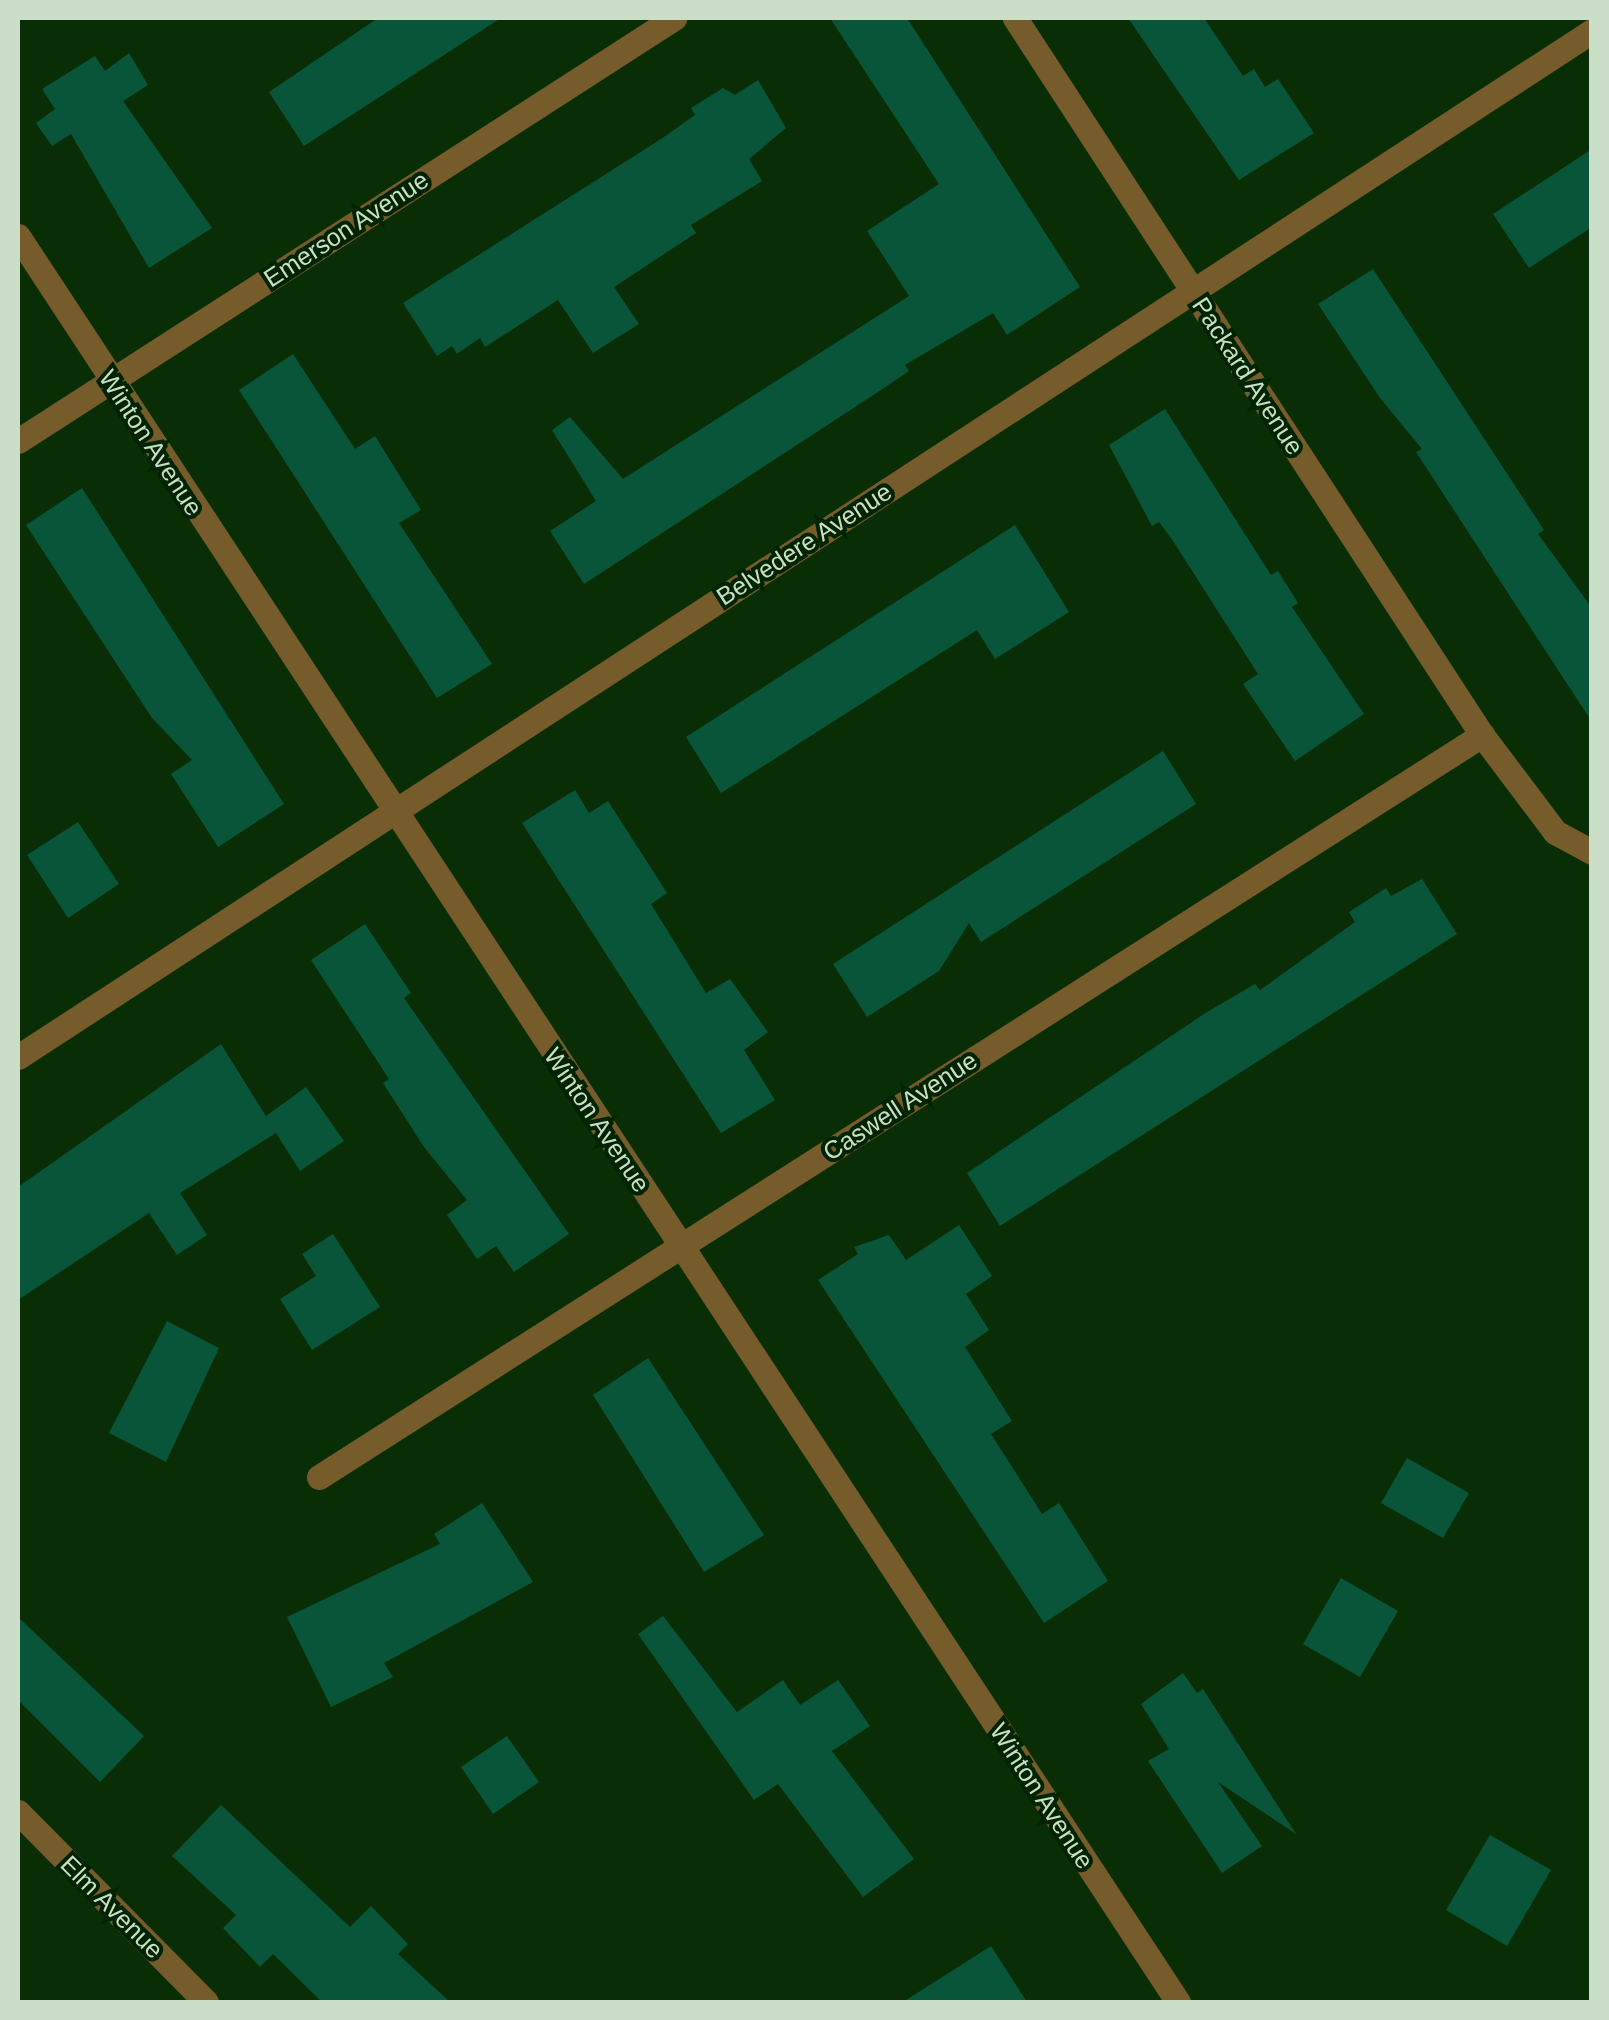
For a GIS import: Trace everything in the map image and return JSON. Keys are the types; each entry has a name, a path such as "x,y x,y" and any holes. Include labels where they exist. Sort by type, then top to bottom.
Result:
{"street":[{"name":"Emerson Avenue","path":"18,441 674,18"},
{"name":"Packard Avenue","path":"1014,18 1482,734 1555,832 1592,852"},
{"name":"Belvedere Avenue","path":"18,1056 1592,31"},
{"name":"Winton Avenue","path":"18,236 391,813 1178,2002"},
{"name":"Caswell Avenue","path":"319,1477 1482,734"},
{"name":"Elm Avenue","path":"18,1812 206,2002"}],"building":[{"path":"378,18 501,18 304,146 269,92"},
{"path":"830,18 907,18 1080,287 1007,335 993,313 905,365 909,371 584,584 550,531 596,501 552,430 570,417 623,479 909,296 867,231 939,184"},
{"path":"1128,18 1204,18 1243,76 1254,69 1265,87 1278,79 1314,133 1239,180"},
{"path":"129,53 148,85 123,101 212,228 149,268 71,134 52,146 36,123 55,109 42,89 95,56 105,71"},
{"path":"758,80 786,128 749,159 762,181 691,225 696,233 614,287 639,324 593,353 558,300 485,347 480,338 457,354 452,346 437,356 403,303 661,139 695,115 691,108 723,88 735,95"},
{"path":"1592,149 1592,227 1529,268 1493,214"},
{"path":"1373,269 1544,530 1538,534 1592,608 1592,722 1416,452 1422,449 1380,398 1318,304"},
{"path":"293,354 355,449 375,436 421,510 399,523 492,664 437,698 239,390"},
{"path":"1165,409 1271,575 1278,571 1298,603 1292,607 1364,714 1295,761 1243,684 1258,674 1173,541 1159,522 1152,526 1109,445"},
{"path":"82,488 284,804 218,847 171,774 192,760 152,718 26,525"},
{"path":"1015,525 1069,612 995,659 977,630 721,793 686,737"},
{"path":"1163,751 1196,804 981,942 969,923 939,971 867,1017 833,964"},
{"path":"575,790 589,813 608,801 667,893 651,904 706,993 730,979 768,1032 744,1050 775,1100 721,1133 522,823"},
{"path":"78,822 119,884 68,918 27,855"},
{"path":"1422,879 1457,934 1000,1226 967,1173 1207,1012 1255,984 1260,990 1355,922 1349,912 1386,888 1391,896"},
{"path":"365,924 411,993 404,998 569,1234 514,1272 496,1246 477,1259 447,1215 467,1200 424,1147 383,1083 389,1079 311,960"},
{"path":"221,1044 269,1121 266,1116 306,1087 344,1141 300,1171 276,1133 180,1193 207,1235 177,1255 149,1213 18,1300 18,1187"},
{"path":"959,1225 992,1276 966,1294 989,1330 965,1347 1012,1421 991,1434 1042,1514 1059,1503 1108,1581 1044,1623 818,1280 858,1254 854,1247 889,1235 906,1260"},
{"path":"333,1234 380,1307 312,1350 280,1299 316,1276 302,1254"},
{"path":"167,1321 219,1348 166,1462 109,1433"},
{"path":"648,1358 764,1535 704,1572 593,1395"},
{"path":"1407,1458 1469,1493 1443,1538 1381,1503"},
{"path":"482,1503 533,1582 384,1663 393,1677 331,1707 287,1617 440,1544 434,1534"},
{"path":"1341,1578 1398,1611 1360,1677 1303,1644"},
{"path":"663,1616 737,1712 783,1680 800,1705 838,1680 870,1726 832,1751 914,1859 863,1897 778,1784 754,1800 638,1634"},
{"path":"18,1617 144,1736 100,1782 18,1700"},
{"path":"1183,1673 1197,1693 1203,1689 1296,1834 1218,1782 1262,1846 1222,1873 1148,1761 1169,1749 1141,1704"},
{"path":"507,1736 539,1782 493,1814 461,1767"},
{"path":"221,1805 350,1927 371,1906 408,1944 398,1954 450,2002 322,2002 273,1954 260,1967 223,1928 236,1915 172,1856"},
{"path":"1490,1835 1551,1870 1507,1946 1446,1910"},
{"path":"991,1946 1027,2002 903,2002"}]}
